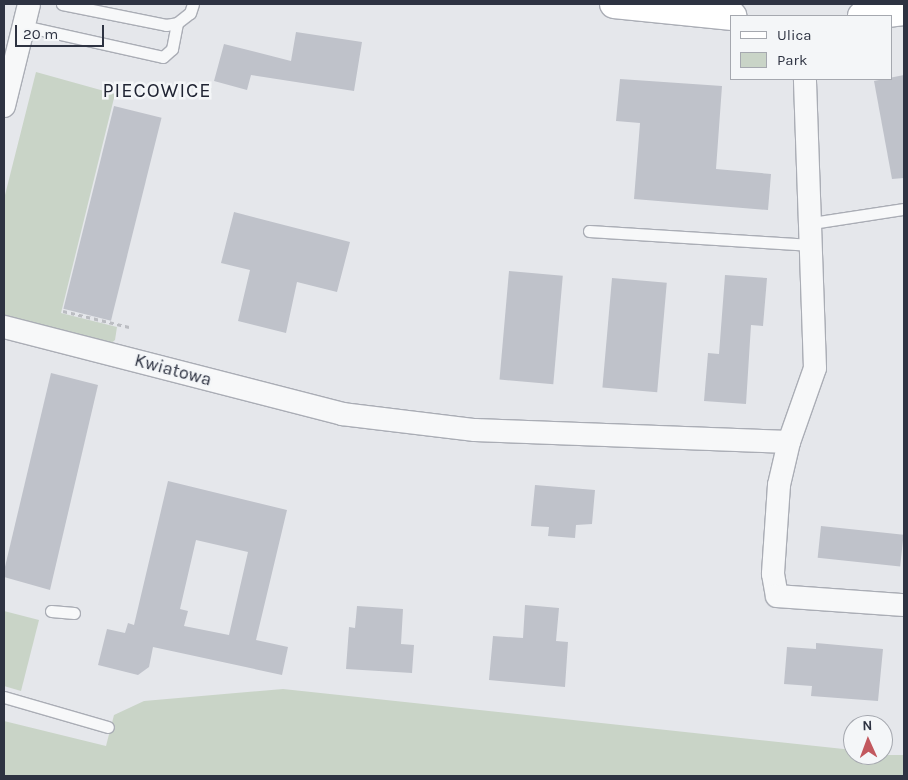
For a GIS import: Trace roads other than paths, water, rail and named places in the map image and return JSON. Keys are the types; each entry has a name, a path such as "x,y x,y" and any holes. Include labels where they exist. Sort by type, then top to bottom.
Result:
{"street":[{"path":"4,106 29,4"},
{"path":"614,4 730,16"},
{"path":"870,15 904,11"},
{"path":"805,80 812,223 815,368 789,442 779,485 773,574 777,596 904,605"},
{"name":"Kwiatowa","path":"4,328 342,414 475,430 789,442"}],"lane":[{"path":"62,4 154,24 177,23 190,13 193,4"},
{"path":"24,26 163,57 172,49 177,23"},
{"path":"812,223 904,209"},
{"path":"589,230 812,245"},
{"path":"51,611 74,613"},
{"path":"4,697 108,727"}],"district":[{"name":"PIECOWICE","path":"157,90"}]}
